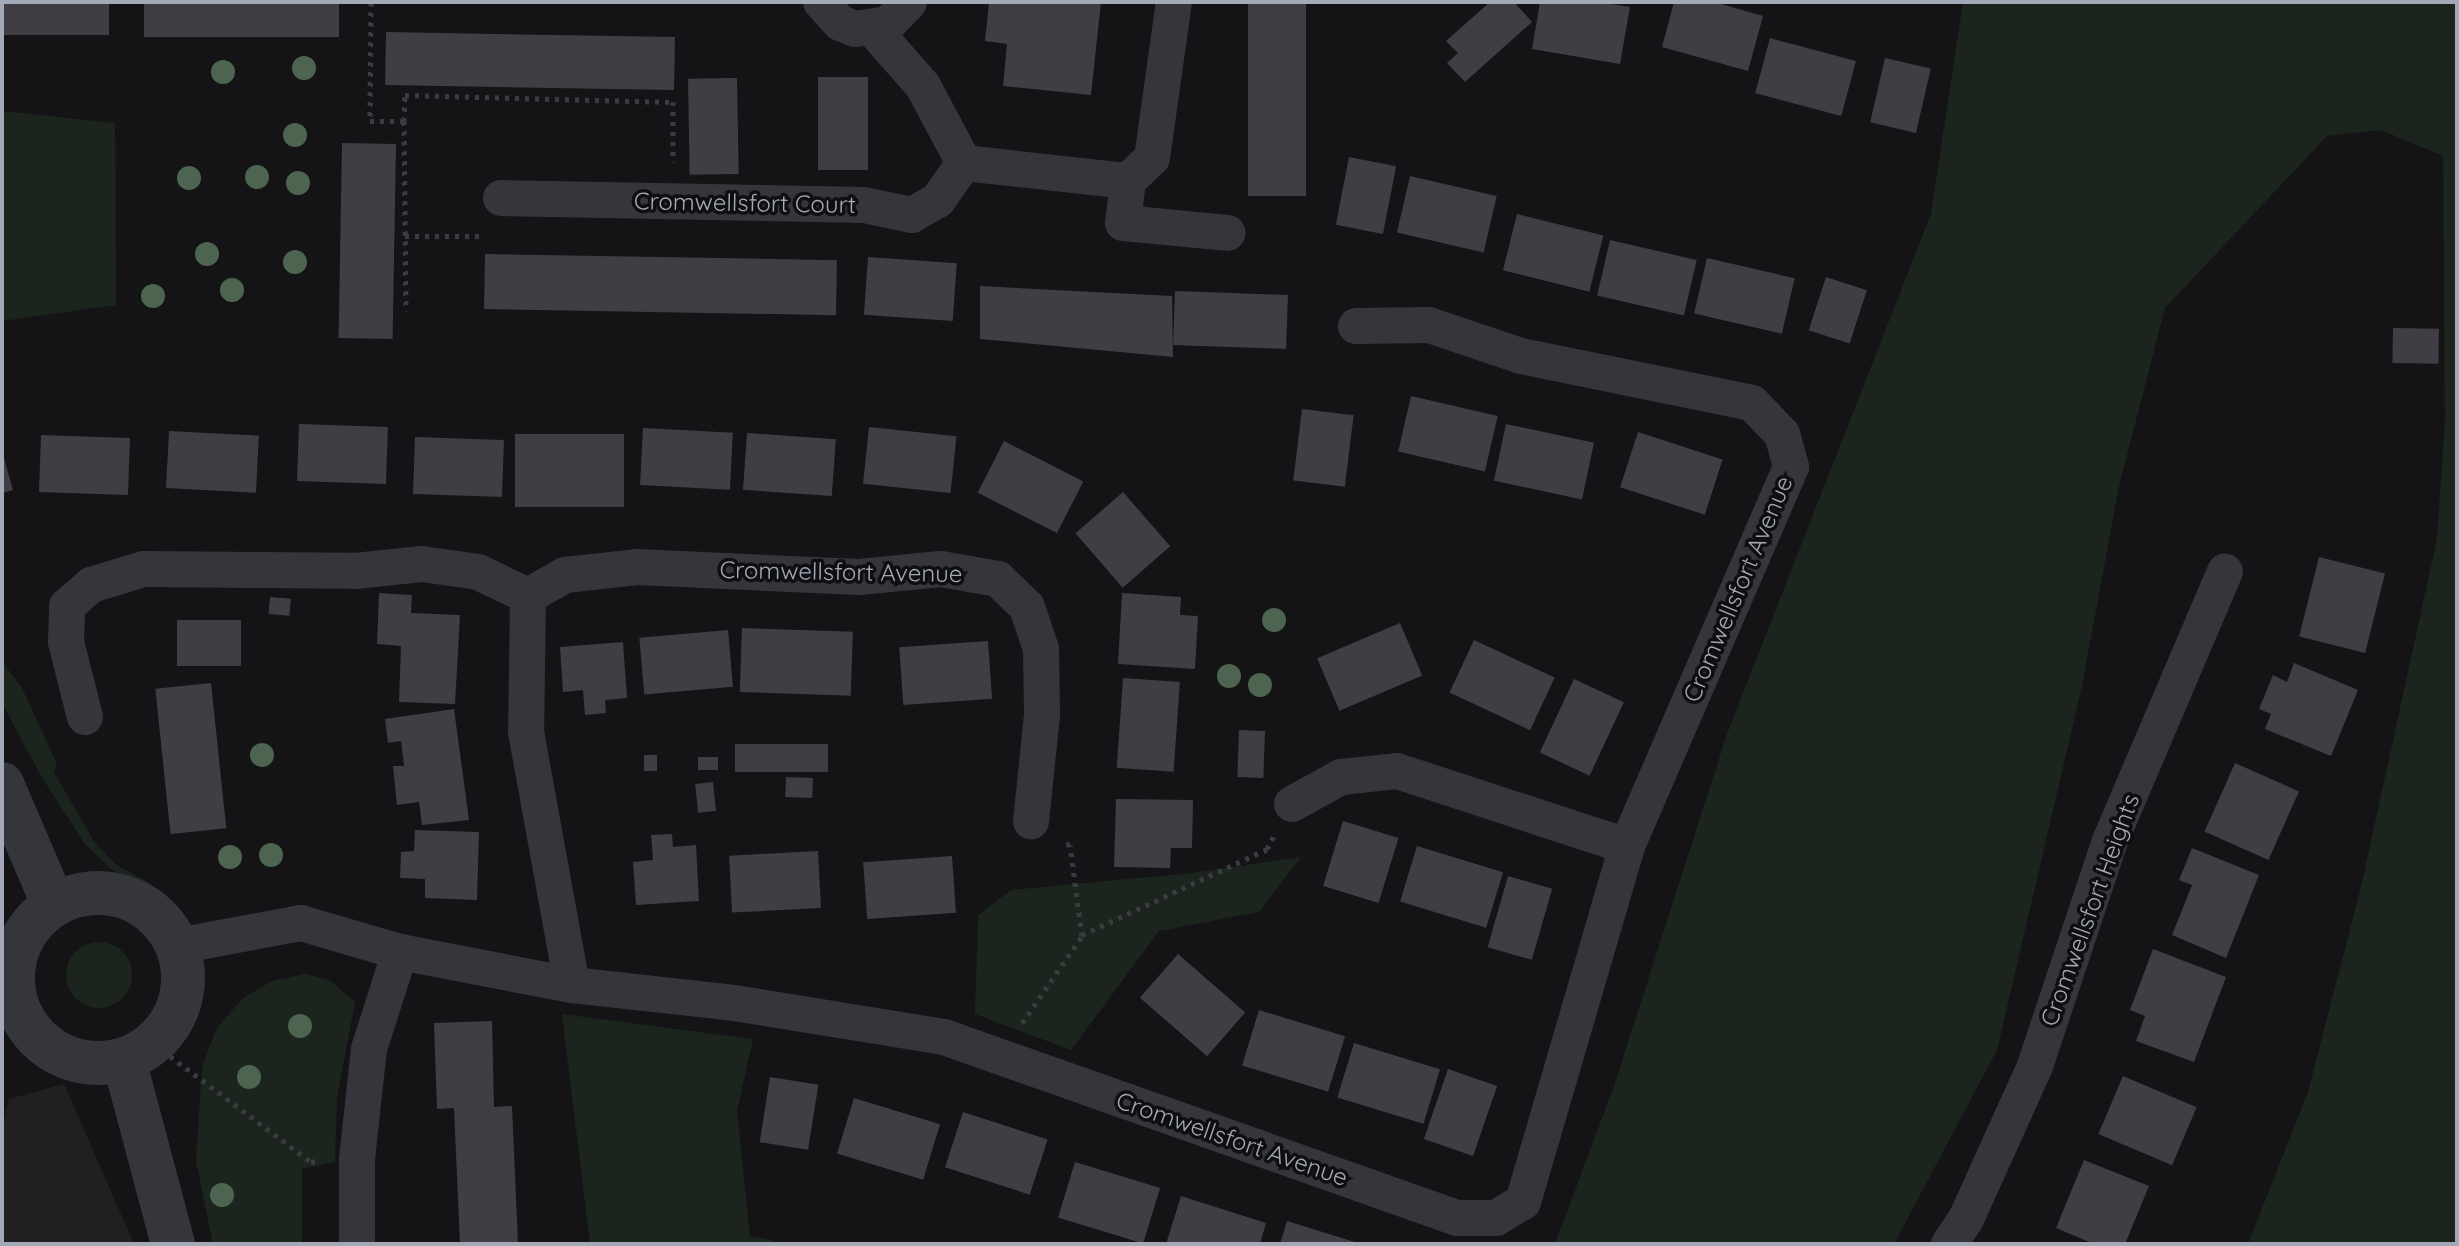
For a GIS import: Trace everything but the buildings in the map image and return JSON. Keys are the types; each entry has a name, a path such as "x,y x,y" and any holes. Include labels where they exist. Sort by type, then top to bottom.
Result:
{"street":[{"path":"821,2 840,23 856,29 873,29 888,24 909,2"},
{"path":"1174,2 1152,158 1128,181 1123,223 1228,233"},
{"path":"873,29 923,86 964,163 1128,181"},
{"name":"Cromwellsfort Court","path":"501,198 864,205 912,215 938,200 964,163"},
{"name":"Cromwellsfort Avenue","path":"178,946 301,923 400,952 572,985 734,1003 944,1037 1457,1218 1496,1218 1523,1202 1627,846 1776,508 1791,467 1782,434 1752,403 1521,356 1429,325 1356,326"},
{"path":"85,717 66,642 67,606 91,585 144,569 355,571 422,564 478,572 528,596 526,732 572,985"},
{"name":"Cromwellsfort Avenue","path":"528,596 565,575 637,567 859,577 941,569 998,579 1027,607 1041,649 1042,715 1031,821"},
{"name":"Cromwellsfort Heights","path":"1949,1244 1966,1219 2035,1066 2110,841 2225,572"},
{"path":"1292,804 1341,777 1397,771 1627,846"},
{"path":"2,784 53,903"},
{"path":"99,893 123,896 146,906 164,923 178,946 184,972 181,999 171,1023 139,1052 85,1061 51,1049 32,1032 8,990 21,941 53,903 99,893"},
{"path":"357,1244 357,1159 369,1049 400,952"},
{"path":"139,1052 173,1244"}],"path":[{"path":"371,2 370,121 404,121"},
{"path":"406,311 405,95 673,102 673,202"},
{"path":"405,236 504,236 501,198"},
{"path":"1004,1058 1013,1035 1082,936 1267,849 1292,804"},
{"path":"1031,821 1070,845 1082,936"},
{"path":"139,1052 311,1162 357,1159"}],"shaded area":[{"path":"1963,2 2457,2 2457,1244 2248,1244 2308,1092 2361,887 2437,539 2445,420 2443,156 2381,130 2327,136 2165,308 2119,486 2082,686 1997,1050 1894,1244 1555,1244 1614,1086 1727,734 1931,214"},
{"path":"2,111 115,123 116,305 2,321"},
{"path":"2,661 22,688 57,764 54,772 93,840 115,864 151,884 153,890 112,870 85,844 41,776 2,703"},
{"path":"1301,857 1259,912 1159,931 1071,1050 975,1014 978,915 1011,890 1193,873"},
{"path":"99,942 112,944 122,952 130,962 130,988 122,998 112,1006 99,1008 86,1006 76,998 68,988 66,975 68,962 76,952 86,944"},
{"path":"306,974 329,980 355,1002 337,1097 335,1162 302,1169 302,1244 213,1244 196,1161 202,1068 216,1029 243,998 272,981"},
{"path":"562,1014 753,1039 737,1111 750,1236 772,1240 771,1244 590,1244"},
{"path":"64,1084 134,1244 2,1244 2,1127 9,1099"}]}
